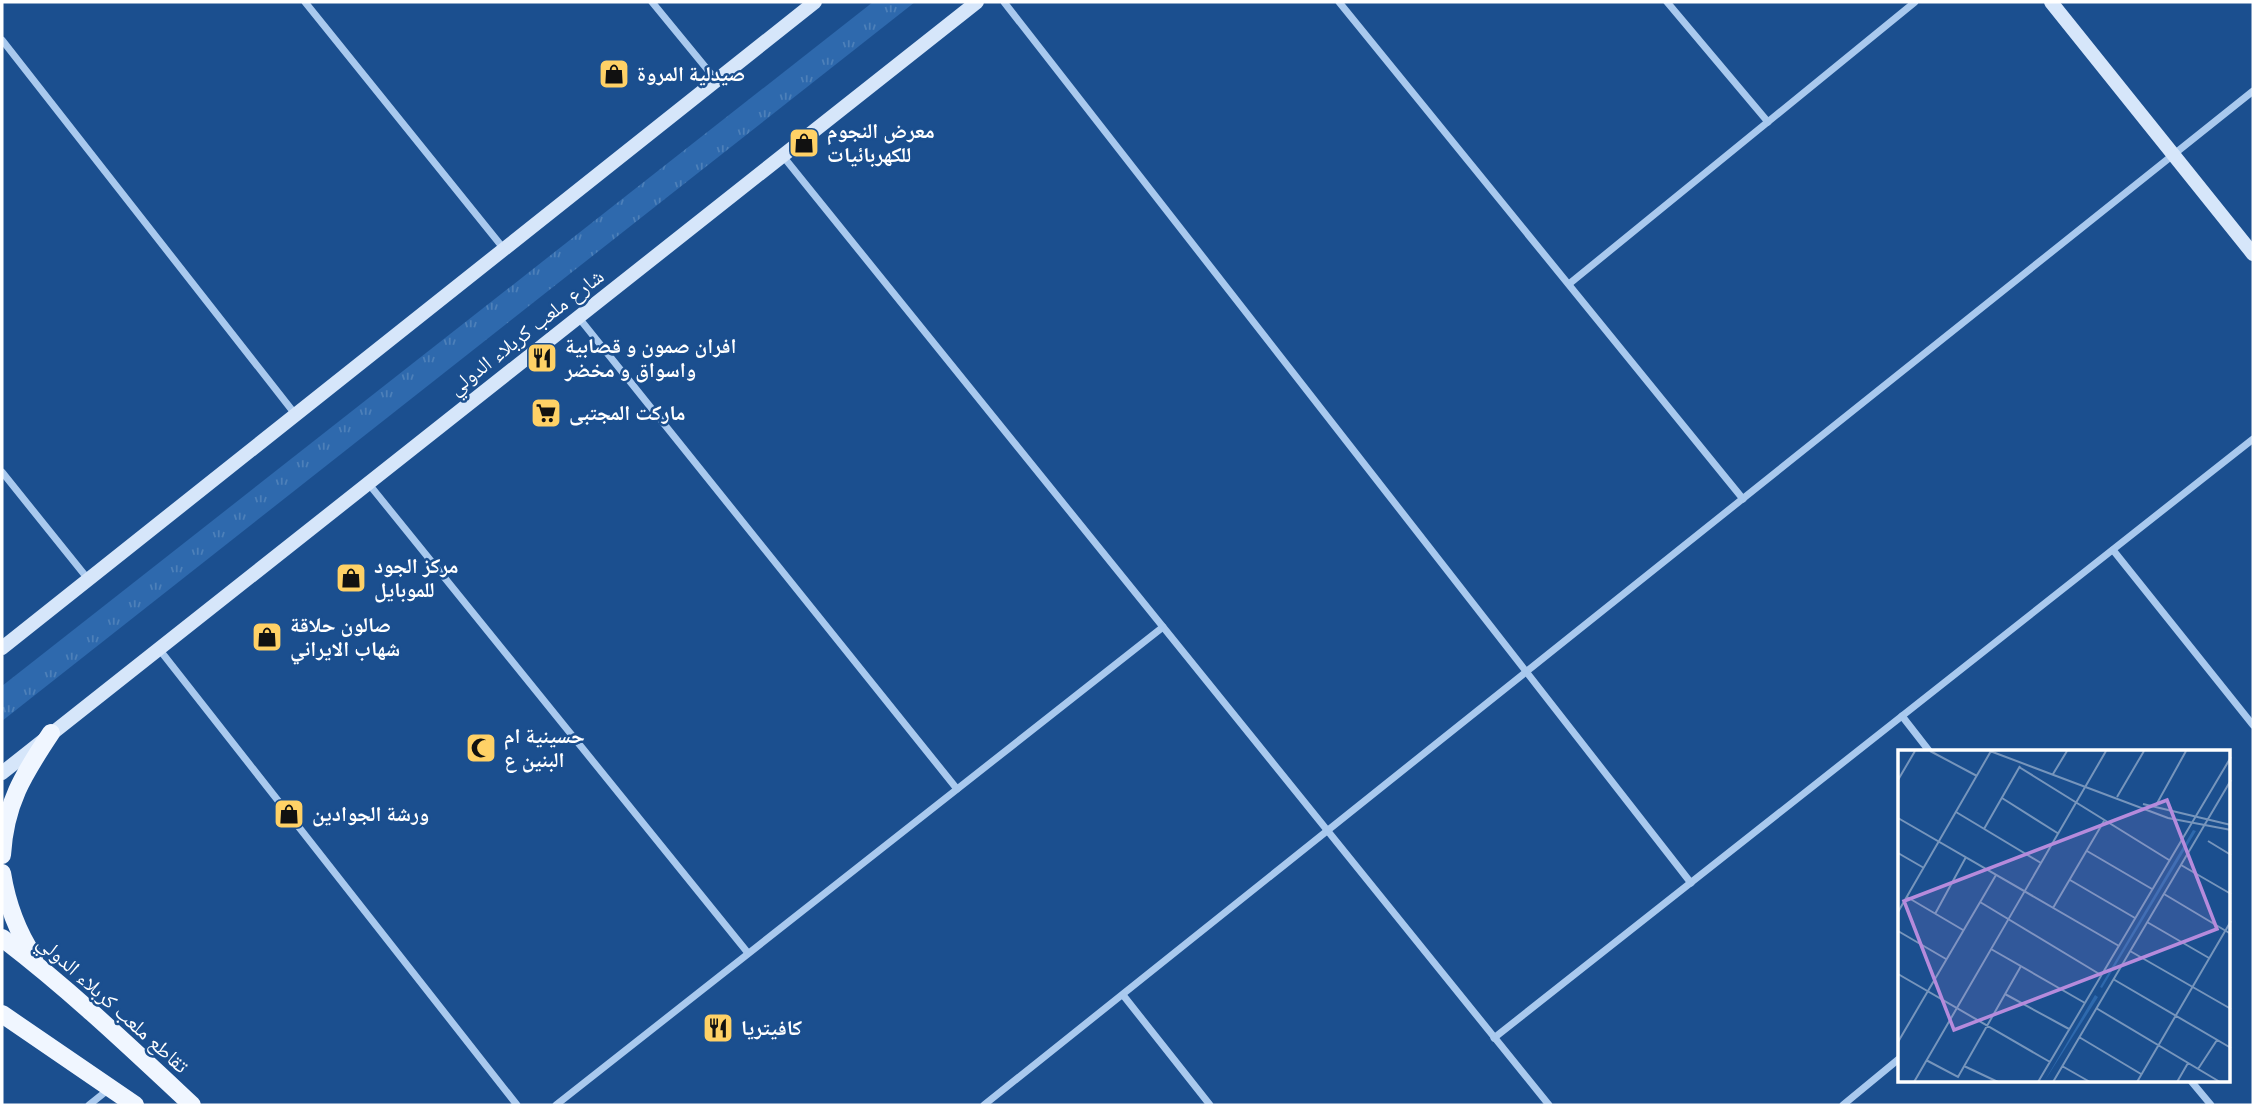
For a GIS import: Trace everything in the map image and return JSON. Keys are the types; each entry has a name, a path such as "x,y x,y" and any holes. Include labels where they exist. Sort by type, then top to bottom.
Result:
{"main road":[{"path":"2,648 815,2"},
{"name":"شارع ملعب كربلاء الدولي","path":"2,772 367,482 579,318 781,154 977,2"},
{"path":"2051,2 2253,254"},
{"path":"2,855 3,832 13,797 51,733"},
{"path":"2,873 7,904 21,938 42,968"},
{"name":"تقاطع ملعب كربلاء الدولي","path":"2,938 42,968 192,1105"},
{"path":"2,1014 135,1105"}],"street":[{"path":"305,2 504,249"},
{"path":"652,2 716,80"},
{"path":"1004,2 1691,883"},
{"path":"1339,2 1743,499"},
{"path":"1667,2 1769,121"},
{"path":"1569,284 1915,2"},
{"path":"2,40 295,414"},
{"path":"984,1105 2253,91"},
{"path":"781,154 1549,1105"},
{"path":"579,318 957,789"},
{"path":"1494,1038 2253,439"},
{"path":"2,472 88,579"},
{"path":"367,482 748,953"},
{"path":"2113,550 2253,725"},
{"path":"556,1105 1163,627"},
{"path":"159,649 517,1105"},
{"path":"1902,716 1928,750"},
{"path":"1123,995 1210,1105"},
{"path":"1843,1105 1898,1060"},
{"path":"2192,1082 2211,1105"},
{"path":"89,1105 109,1088"}],"green space":[{"path":"873,2 915,2 2,721 2,686"}],"place":[{"name":"صيدلية المروة","path":"614,74"},
{"name":"معرض النجوم للكهربائيات","path":"804,143"},
{"name":"افران صمون و قصابية واسواق و مخضر","path":"542,358"},
{"name":"ماركت المجتبى","path":"546,413"},
{"name":"مركز الجود للموبايل","path":"351,578"},
{"name":"صالون حلاقة شهاب الايراني","path":"267,637"},
{"name":"حسينية ام البنين ع","path":"481,748"},
{"name":"ورشة الجوادين","path":"289,814"},
{"name":"كافيتريا","path":"718,1028"}]}
